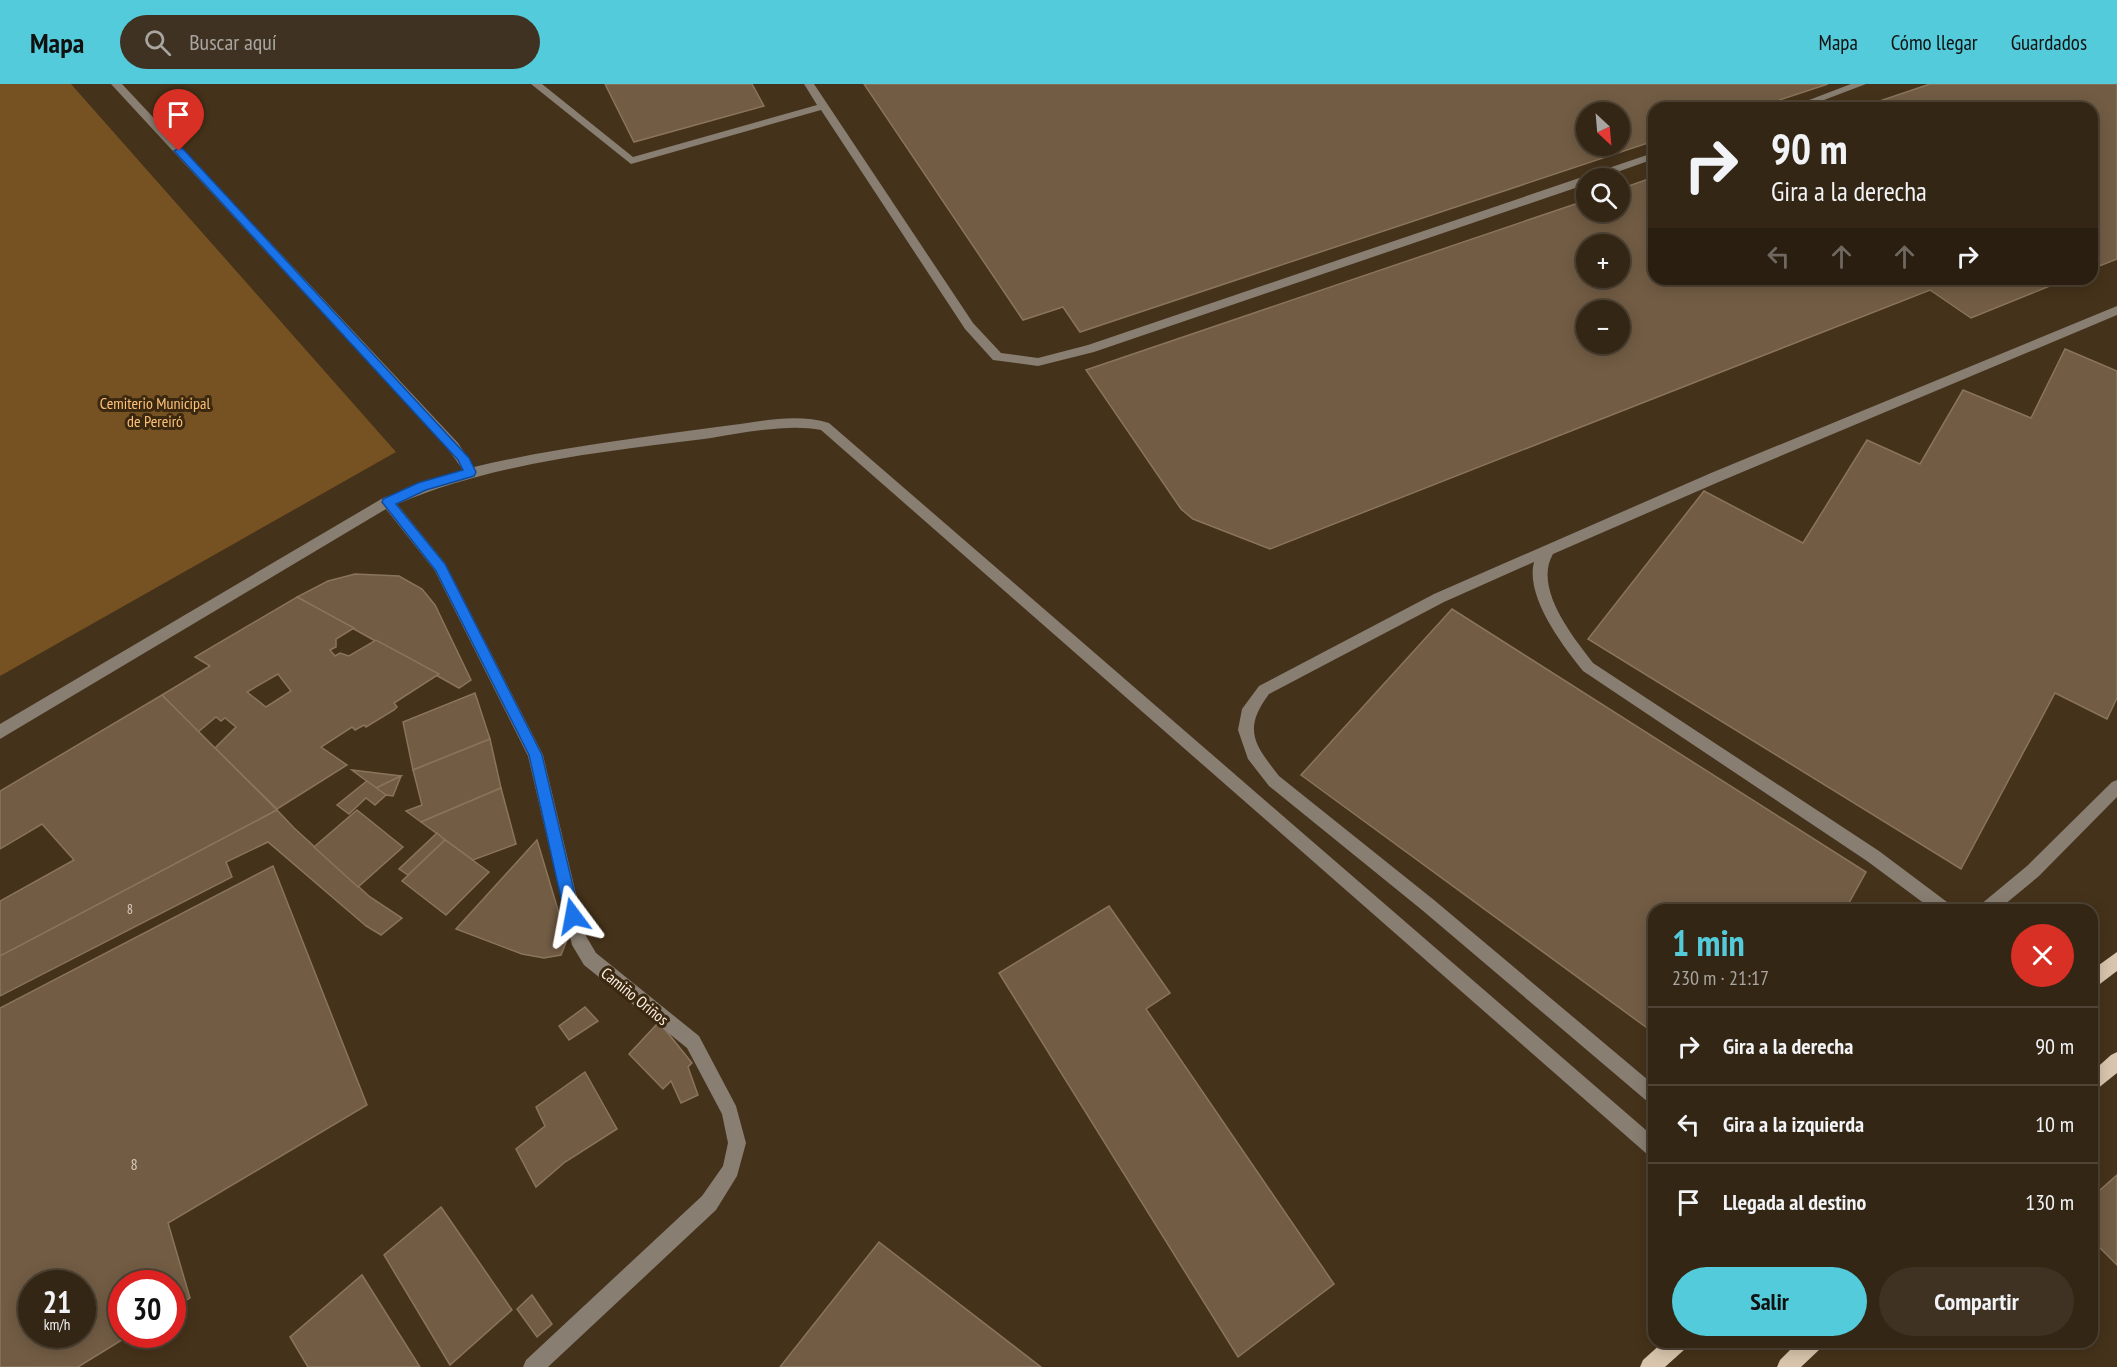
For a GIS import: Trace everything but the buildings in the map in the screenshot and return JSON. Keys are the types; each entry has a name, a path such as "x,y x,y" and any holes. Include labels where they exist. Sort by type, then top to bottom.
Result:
{"main road":[{"path":"2098,976 2117,960"},
{"path":"2098,1078 2117,1061"},
{"path":"1650,1367 1671,1348"},
{"path":"1787,1367 1807,1348"}],"street":[{"path":"116,84 453,446 463,458 470,472"},
{"path":"536,84 631,160 824,106"},
{"path":"809,84 969,326 997,357 1038,362 1090,349 1576,184"},
{"path":"1810,102 1861,84"},
{"path":"1620,168 1648,158"},
{"path":"1648,1091 1428,905 1274,781 1253,754 1246,730 1249,709 1264,690 1439,598 1716,477 2117,310"},
{"path":"0,732 388,502 422,486 470,472 555,455 725,430 806,422 825,426 1648,1144"},
{"name":"Camiño Oriños","path":"388,502 440,567 535,755 578,939 590,959 693,1042 730,1113 738,1143 731,1170 709,1203 533,1367"},
{"path":"1548,551 1540,566 1543,592 1564,636 1588,667 1873,855 1937,904"},
{"path":"1993,904 2033,871 2117,787"}],"green space":[{"name":"Cemiterio Municipal de Pereiró","path":"0,84 71,84 396,452 0,676"}],"route":[{"path":"179,151 463,458 470,472 422,486 388,502 440,567 535,755 573,916"}]}
